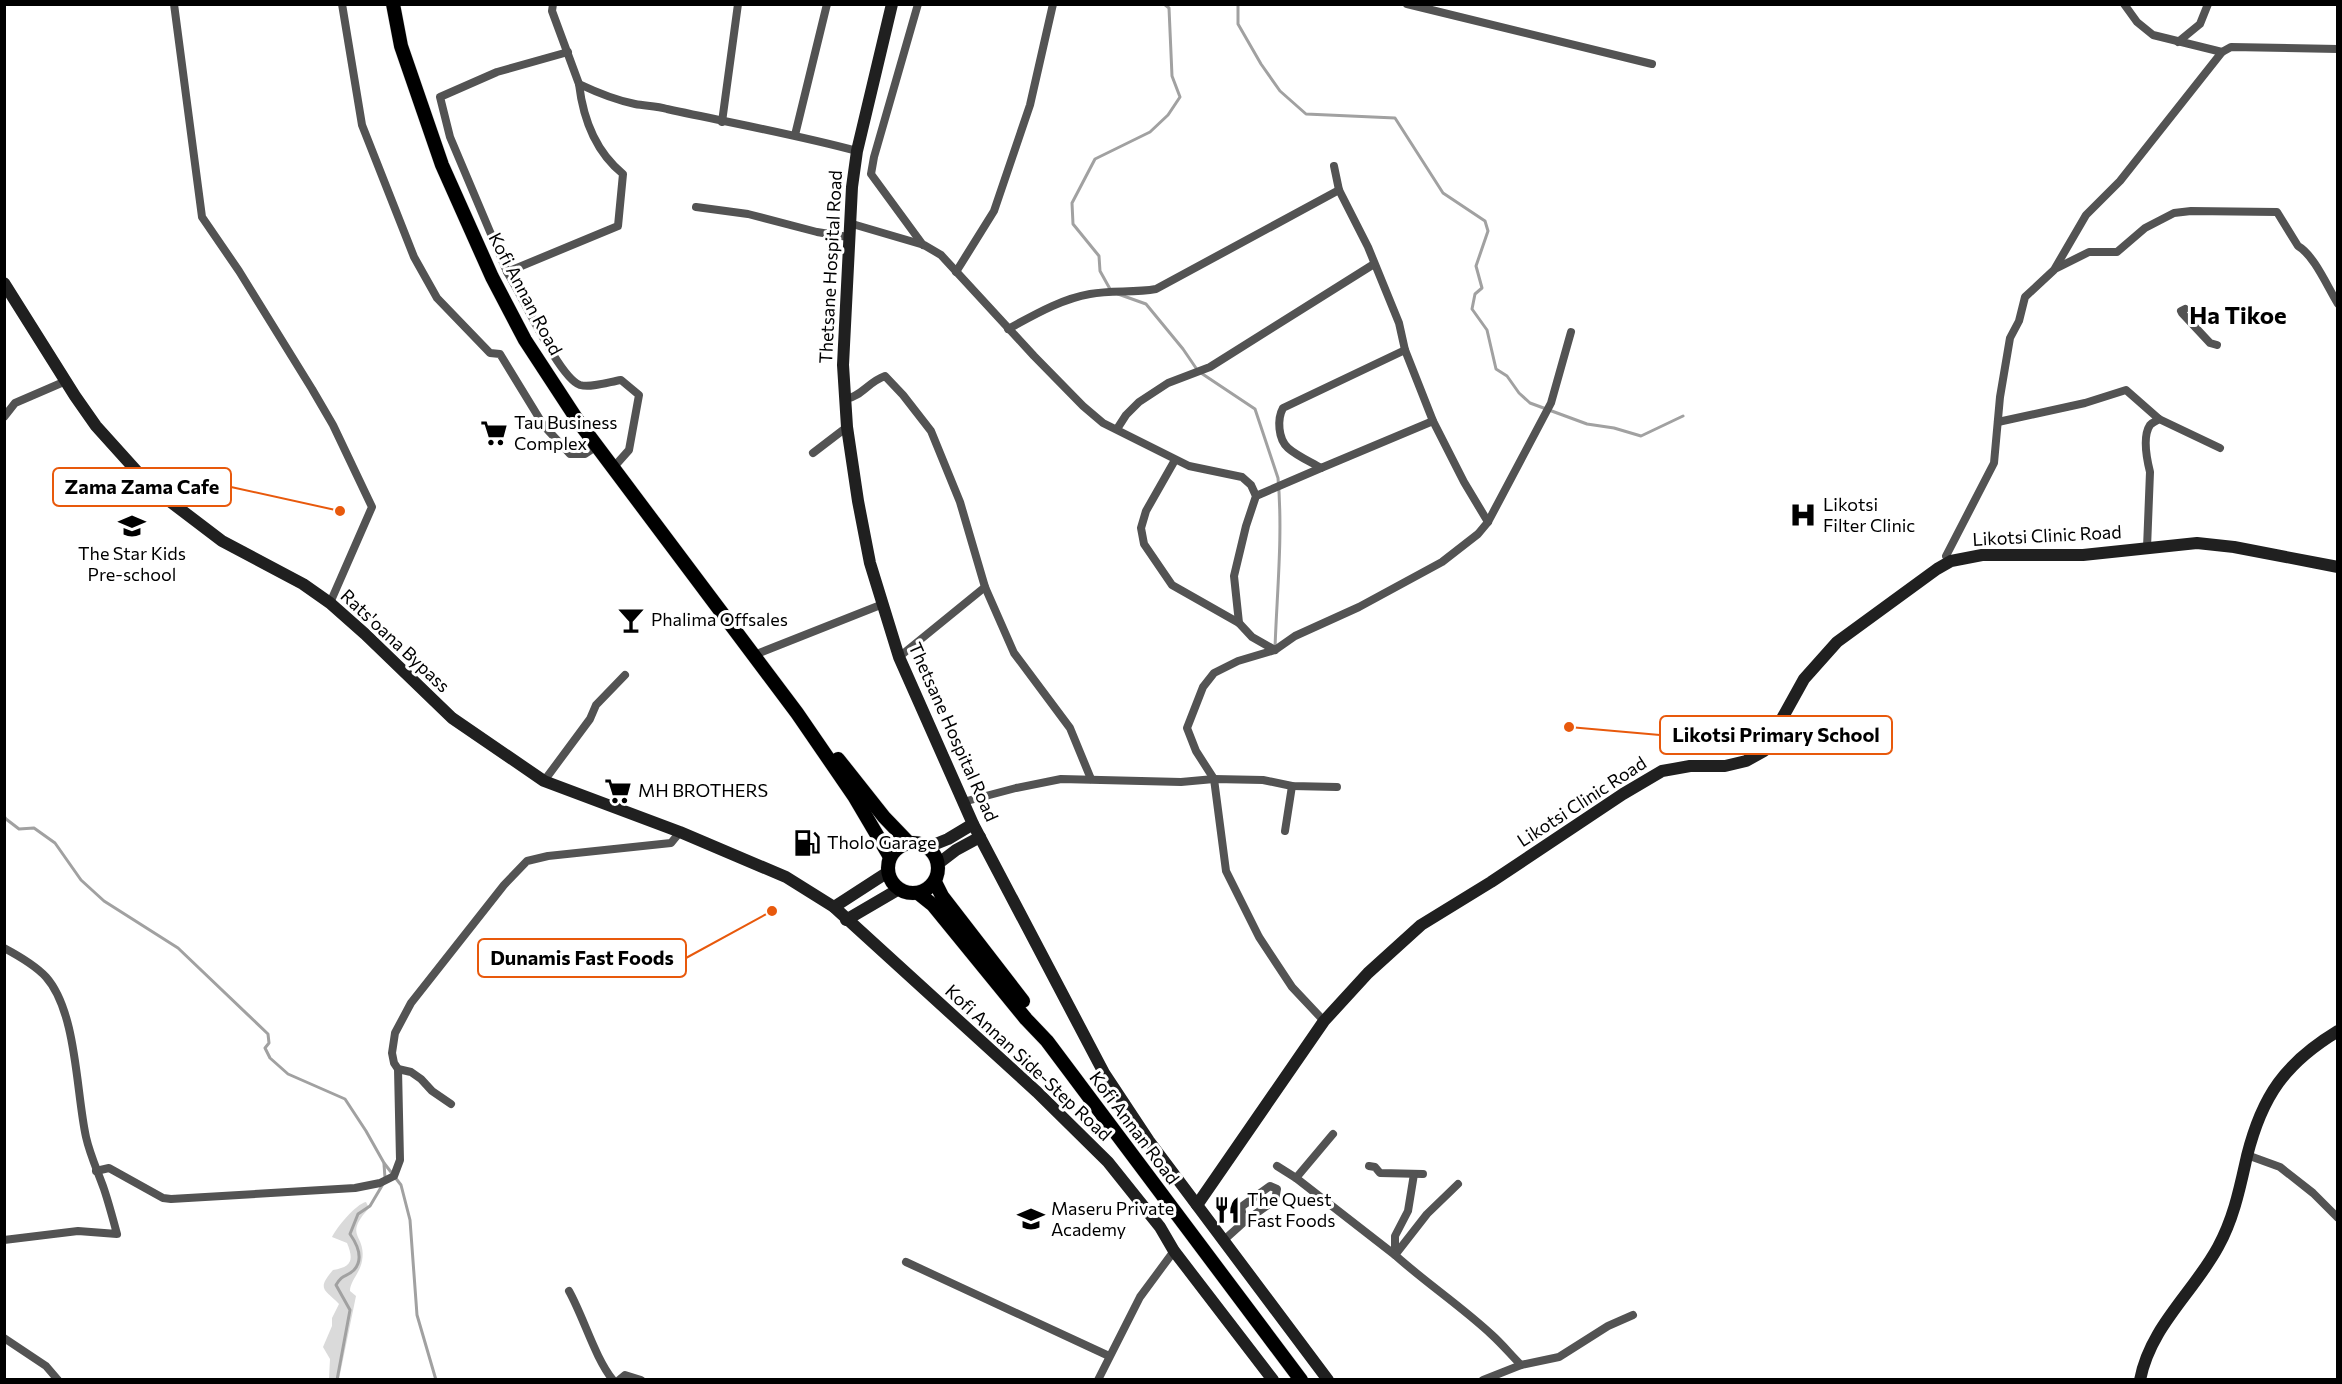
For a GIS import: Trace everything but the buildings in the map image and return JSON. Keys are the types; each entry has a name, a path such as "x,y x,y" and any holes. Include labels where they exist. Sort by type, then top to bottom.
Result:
{"main road":[{"name":"Kofi Annan Road","path":"393,4 401,46 442,165 492,277 525,340 597,446 797,713 854,796 890,857"},
{"name":"Kofi Annan Road","path":"797,713 843,764 884,818 909,843"},
{"path":"909,843 919,843 928,847 935,854 939,863 939,873 935,882 928,890 918,893 908,893 899,889 892,882 888,872 890,857 901,846 909,843"},
{"name":"Kofi Annan Road","path":"935,882 942,896 1034,1015 1047,1041"},
{"name":"Kofi Annan Road","path":"918,893 933,905 1026,1019 1047,1041 1301,1380"}],"street":[{"path":"174,4 202,217 239,271 312,388 333,425 372,507 330,603"},
{"path":"342,4 362,125 414,257 437,298 490,353 500,354 544,426 570,454 585,454 597,446"},
{"path":"507,272 618,226 623,174 612,165 599,147 582,108 579,84 552,11 553,4"},
{"path":"722,122 738,4"},
{"path":"795,135 826,4"},
{"name":"Thetsane Hospital Road","path":"892,4 856,151 848,237 843,365 847,427 858,501 870,563 899,657 973,824 1104,1073 1197,1205 1328,1380"},
{"path":"918,4 871,174 924,245"},
{"path":"956,272 994,211 1030,105 1053,4"},
{"path":"1407,4 1652,64"},
{"path":"2124,4 2152,35 2222,52"},
{"path":"2178,42 2200,24 2208,4"},
{"path":"2054,270 2086,215 2120,181 2222,52 2231,47 2337,49"},
{"path":"568,52 498,72 440,97 450,137 507,272 525,307 567,374 579,384 589,385 621,380 639,395 629,450 614,468"},
{"path":"579,84 605,97 795,135 856,151"},
{"path":"1334,166 1340,190 1368,247 1399,323 1405,350 1433,421 1464,482 1488,522"},
{"path":"1008,329 1051,307 1087,294 1155,289 1340,190"},
{"path":"696,207 748,214 817,232 848,237"},
{"path":"1951,561 1946,556 1994,463 2000,397 2010,338 2019,321 2025,297 2054,270 2089,252 2116,252 2145,228 2174,213 2191,211 2277,212 2298,246 2303,249 2316,268 2337,304"},
{"path":"849,222 924,245 941,255 1008,329 1102,423 1189,466 1242,477 1251,485 1256,496 1234,576 1239,623"},
{"path":"1117,429 1126,415 1139,402 1168,383 1210,367 1374,264"},
{"name":"Rats'oana Bypass","path":"4,283 96,426 151,488 222,541 303,584 330,603 452,718 544,781 680,832 786,877 834,907 846,920"},
{"path":"2185,309 2181,311 2182,313 2210,343 2217,345"},
{"path":"1324,1021 1292,987 1258,937 1226,871 1214,779 1196,751 1186,728 1203,687 1214,673 1239,661 1275,650 1295,636 1359,607 1442,562 1478,534 1488,522 1551,403 1571,332"},
{"path":"1321,468 1287,448 1281,436 1279,422 1283,408 1405,350"},
{"path":"846,399 856,397 874,380 885,376 931,431 960,502 986,587 1014,653 1070,728 1091,779"},
{"path":"4,417 15,402 66,381"},
{"path":"1998,422 2085,403 2126,390 2159,419 2220,448"},
{"path":"2147,548 2150,472 2147,463 2146,436 2150,425 2159,419"},
{"path":"1256,496 1433,421"},
{"path":"813,453 847,427"},
{"path":"1175,460 1146,511 1141,528 1144,544 1172,585 1239,623 1252,637 1275,650"},
{"name":"Likotsi Clinic Road","path":"1197,1205 1324,1021 1368,973 1420,925 1501,876 1623,794 1662,771 1690,766 1725,766 1746,761 1764,751 1804,679 1837,642 1890,601 1951,561 1982,555 2083,555 2203,544 2234,547 2337,567"},
{"path":"899,657 986,587"},
{"path":"754,655 883,604"},
{"path":"544,781 590,719 596,705 625,675"},
{"path":"963,802 1061,779 1181,782 1214,779 1263,780 1292,786 1337,788"},
{"path":"1285,831 1292,786"},
{"path":"928,847 948,839 973,824"},
{"path":"96,1171 109,1168 163,1198 171,1199 355,1188 380,1183 394,1176 400,1161 398,1069 392,1053 395,1032 411,1003 504,885 527,861 574,852 671,843 680,832"},
{"path":"939,863 956,850 980,837"},
{"path":"834,907 888,872"},
{"path":"846,920 899,889"},
{"name":"Kofi Annan Side-Step Road","path":"846,920 1037,1092 1108,1162 1160,1227 1174,1251 1273,1380"},
{"path":"4,948 31,964 46,977 60,999 77,1076 80,1113 117,1233 78,1231 4,1240"},
{"path":"2140,1380 2144,1362 2156,1334 2218,1248 2238,1200 2247,1155 2261,1112 2281,1077 2316,1044 2337,1030"},
{"path":"398,1069 411,1072 451,1104"},
{"path":"1296,1178 1333,1134"},
{"path":"2247,1155 2280,1167 2313,1193 2337,1218"},
{"path":"1277,1166 1296,1178 1302,1185 1395,1255 1425,1283 1449,1299 1493,1336 1521,1365"},
{"path":"1370,1166 1375,1167 1380,1173 1418,1174 1408,1211 1395,1236 1395,1255"},
{"path":"1395,1255 1427,1214 1458,1184"},
{"path":"1224,1240 1244,1222 1275,1200 1277,1189 1270,1186 1241,1207 1244,1222"},
{"path":"1098,1380 1140,1297 1174,1251"},
{"path":"906,1262 1109,1356"},
{"path":"569,1291 582,1313 606,1371 613,1380"},
{"path":"1483,1380 1521,1365 1559,1358 1608,1326 1632,1315"},
{"path":"4,1338 46,1366 58,1380"},
{"path":"619,1380 625,1375 641,1380"}],"shaded area":[{"path":"366,1202 369,1208 357,1225 356,1231 363,1252 362,1261 350,1287 350,1291 356,1296 339,1379 329,1379 330,1359 323,1347 339,1304 326,1292 324,1286 333,1270 348,1265 351,1258 347,1243 332,1237 347,1216"}],"waterway":[{"path":"1110,289 1100,271 1099,256 1073,224 1072,203 1095,159 1150,132 1168,115 1180,97 1172,76 1169,8 1164,4"},
{"path":"1238,4 1238,24 1261,64 1280,91 1306,114 1395,118 1443,193 1485,221 1488,231 1476,266 1482,288 1475,294 1472,309 1487,330 1496,369 1507,376 1519,393 1530,403 1587,424 1614,428 1641,436 1683,416"},
{"path":"1118,294 1146,304 1198,371 1255,409 1278,478 1280,542 1275,648"},
{"path":"4,816 19,829 34,828 55,843 81,880 104,901 178,948 268,1034 269,1043 265,1048 270,1058 288,1074 345,1099 384,1163 401,1185 410,1220 417,1315 436,1380"},
{"path":"384,1164 385,1178"},
{"path":"337,1380 350,1310 336,1285 357,1266 359,1256 350,1234 358,1214 370,1206 383,1184"}],"place":[{"name":"Tau Business Complex","path":"494,433"},
{"name":"Zama Zama Cafe","path":"340,511"},
{"name":"Likotsi Filter Clinic","path":"1803,515"},
{"name":"The Star Kids Pre-school","path":"132,526"},
{"name":"Phalima Offsales","path":"631,620"},
{"name":"Likotsi Primary School","path":"1569,727"},
{"name":"MH BROTHERS","path":"618,791"},
{"name":"Tholo Garage","path":"807,843"},
{"name":"Dunamis Fast Foods","path":"772,911"},
{"name":"The Quest Fast Foods","path":"1227,1210"},
{"name":"Maseru Private Academy","path":"1031,1219"}],"district":[{"name":"Ha Tikoe","path":"2238,316"}]}
